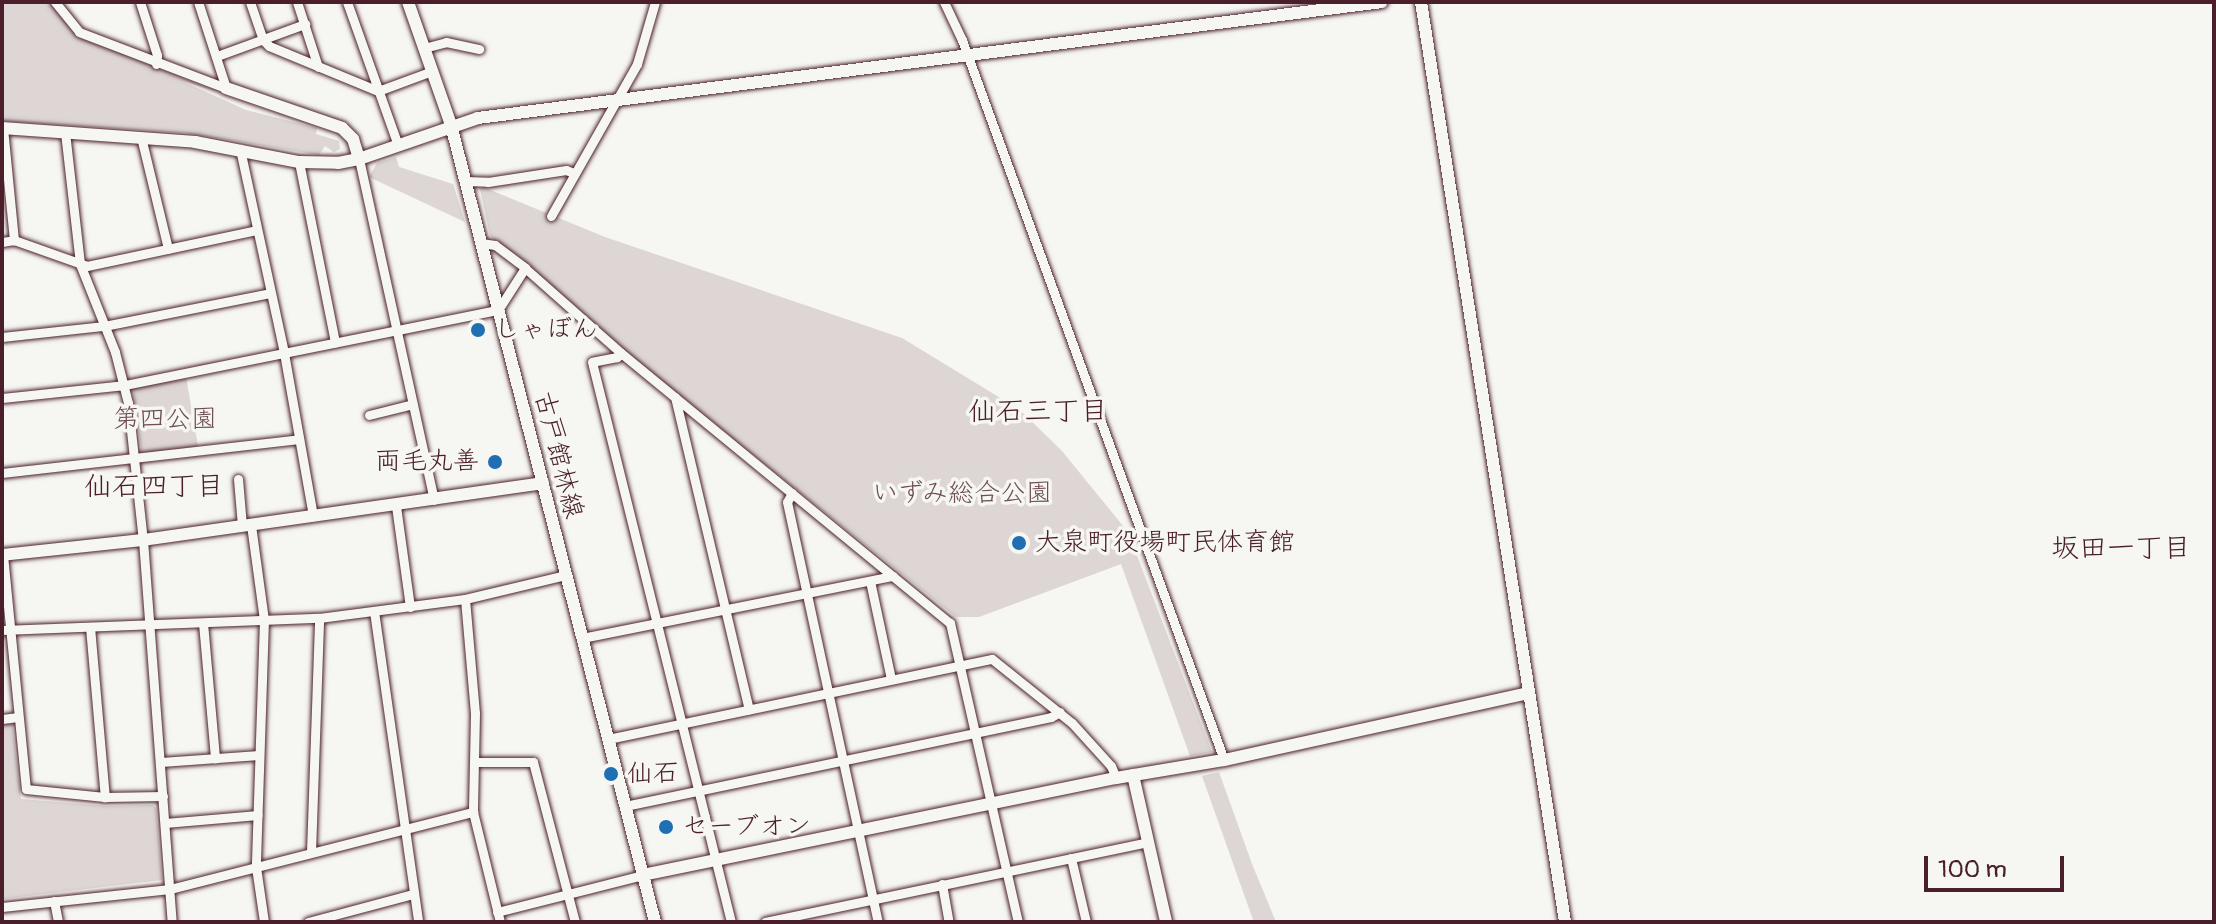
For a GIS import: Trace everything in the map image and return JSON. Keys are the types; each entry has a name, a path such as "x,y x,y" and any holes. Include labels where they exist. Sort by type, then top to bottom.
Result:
{"street":[{"path":"140,2 157,55 156,64"},
{"path":"198,2 226,88"},
{"path":"250,2 263,40 280,52 378,91 432,71"},
{"path":"297,2 318,67"},
{"path":"347,2 398,145"},
{"name":"古戸館林線","path":"408,2 451,125 655,922"},
{"path":"551,216 637,64 655,2"},
{"path":"944,2 967,54 1224,760"},
{"path":"14,240 4,178 2,128 141,137 240,149 299,162 359,159 478,118 1382,2"},
{"path":"1421,2 1565,922"},
{"path":"57,3 79,32 156,64 342,128 353,139 434,500"},
{"path":"217,56 305,24"},
{"path":"424,48 446,42 479,49"},
{"path":"65,132 80,264 125,385 143,540 172,922"},
{"path":"141,137 168,249"},
{"path":"240,149 284,353 313,516"},
{"path":"299,162 335,342"},
{"path":"465,181 488,182 566,170 574,173"},
{"path":"2,242 14,240 80,264 256,230"},
{"path":"481,243 495,245 525,268 621,353 950,623 1018,922"},
{"path":"2,398 125,385 498,310 525,268"},
{"path":"2,337 104,326 270,293"},
{"path":"621,353 617,357 592,362 731,922"},
{"path":"675,397 749,709"},
{"path":"369,415 413,404"},
{"path":"2,473 299,439"},
{"path":"238,479 264,620 256,867 264,922"},
{"path":"163,796 105,797 28,792 6,630 2,555 143,540 543,483"},
{"path":"792,493 787,502 878,922"},
{"path":"396,506 410,607"},
{"path":"6,630 319,618 465,599 566,575"},
{"path":"582,638 893,576"},
{"path":"870,581 891,679"},
{"path":"465,599 475,713 473,812 499,917 643,875 1116,778 1224,760 1528,693"},
{"path":"374,611 418,922"},
{"path":"311,852 319,618"},
{"path":"203,623 215,758"},
{"path":"90,627 105,797"},
{"path":"608,739 992,659 1060,712 1111,766 1116,778"},
{"path":"625,806 1051,717 1060,712"},
{"path":"2,719 18,717"},
{"path":"161,762 259,755"},
{"path":"475,762 533,762 575,922"},
{"path":"1133,775 1166,922"},
{"path":"2,907 170,889 473,812"},
{"path":"165,823 258,815"},
{"path":"765,922 1148,842"},
{"path":"1071,858 1086,922"},
{"path":"942,884 949,922"},
{"path":"308,922 413,894"},
{"path":"54,901 58,922"}],"green space":[{"path":"2,2 49,2 79,37 221,93 182,81 246,110 317,128 316,134 339,141 340,149 334,152 325,146 319,155 186,133 2,121"},
{"path":"396,157 399,167 453,184 465,222 369,177 377,163"},
{"name":"いずみ総合公園","path":"483,187 605,237 902,338 1020,410 1062,451 1128,532 1212,752 1190,756 1121,564 979,617 956,617 632,358 490,236 480,189"},
{"name":"第四公園","path":"186,377 198,446 142,454 133,388"},
{"path":"2,724 12,724 21,799 106,806 153,805 156,808 162,880 2,899"},
{"path":"1219,772 1276,922 1254,922 1252,917 1202,776"}],"place":[{"name":"しゃぼん","path":"478,330"},
{"name":"両毛丸善","path":"495,462"},
{"name":"大泉町役場町民体育館","path":"1019,543"},
{"name":"仙石","path":"611,774"},
{"name":"セーブオン","path":"666,827"}],"district":[{"name":"仙石三丁目","path":"1038,412"},
{"name":"仙石四丁目","path":"154,487"},
{"name":"坂田一丁目","path":"2121,549"}]}
